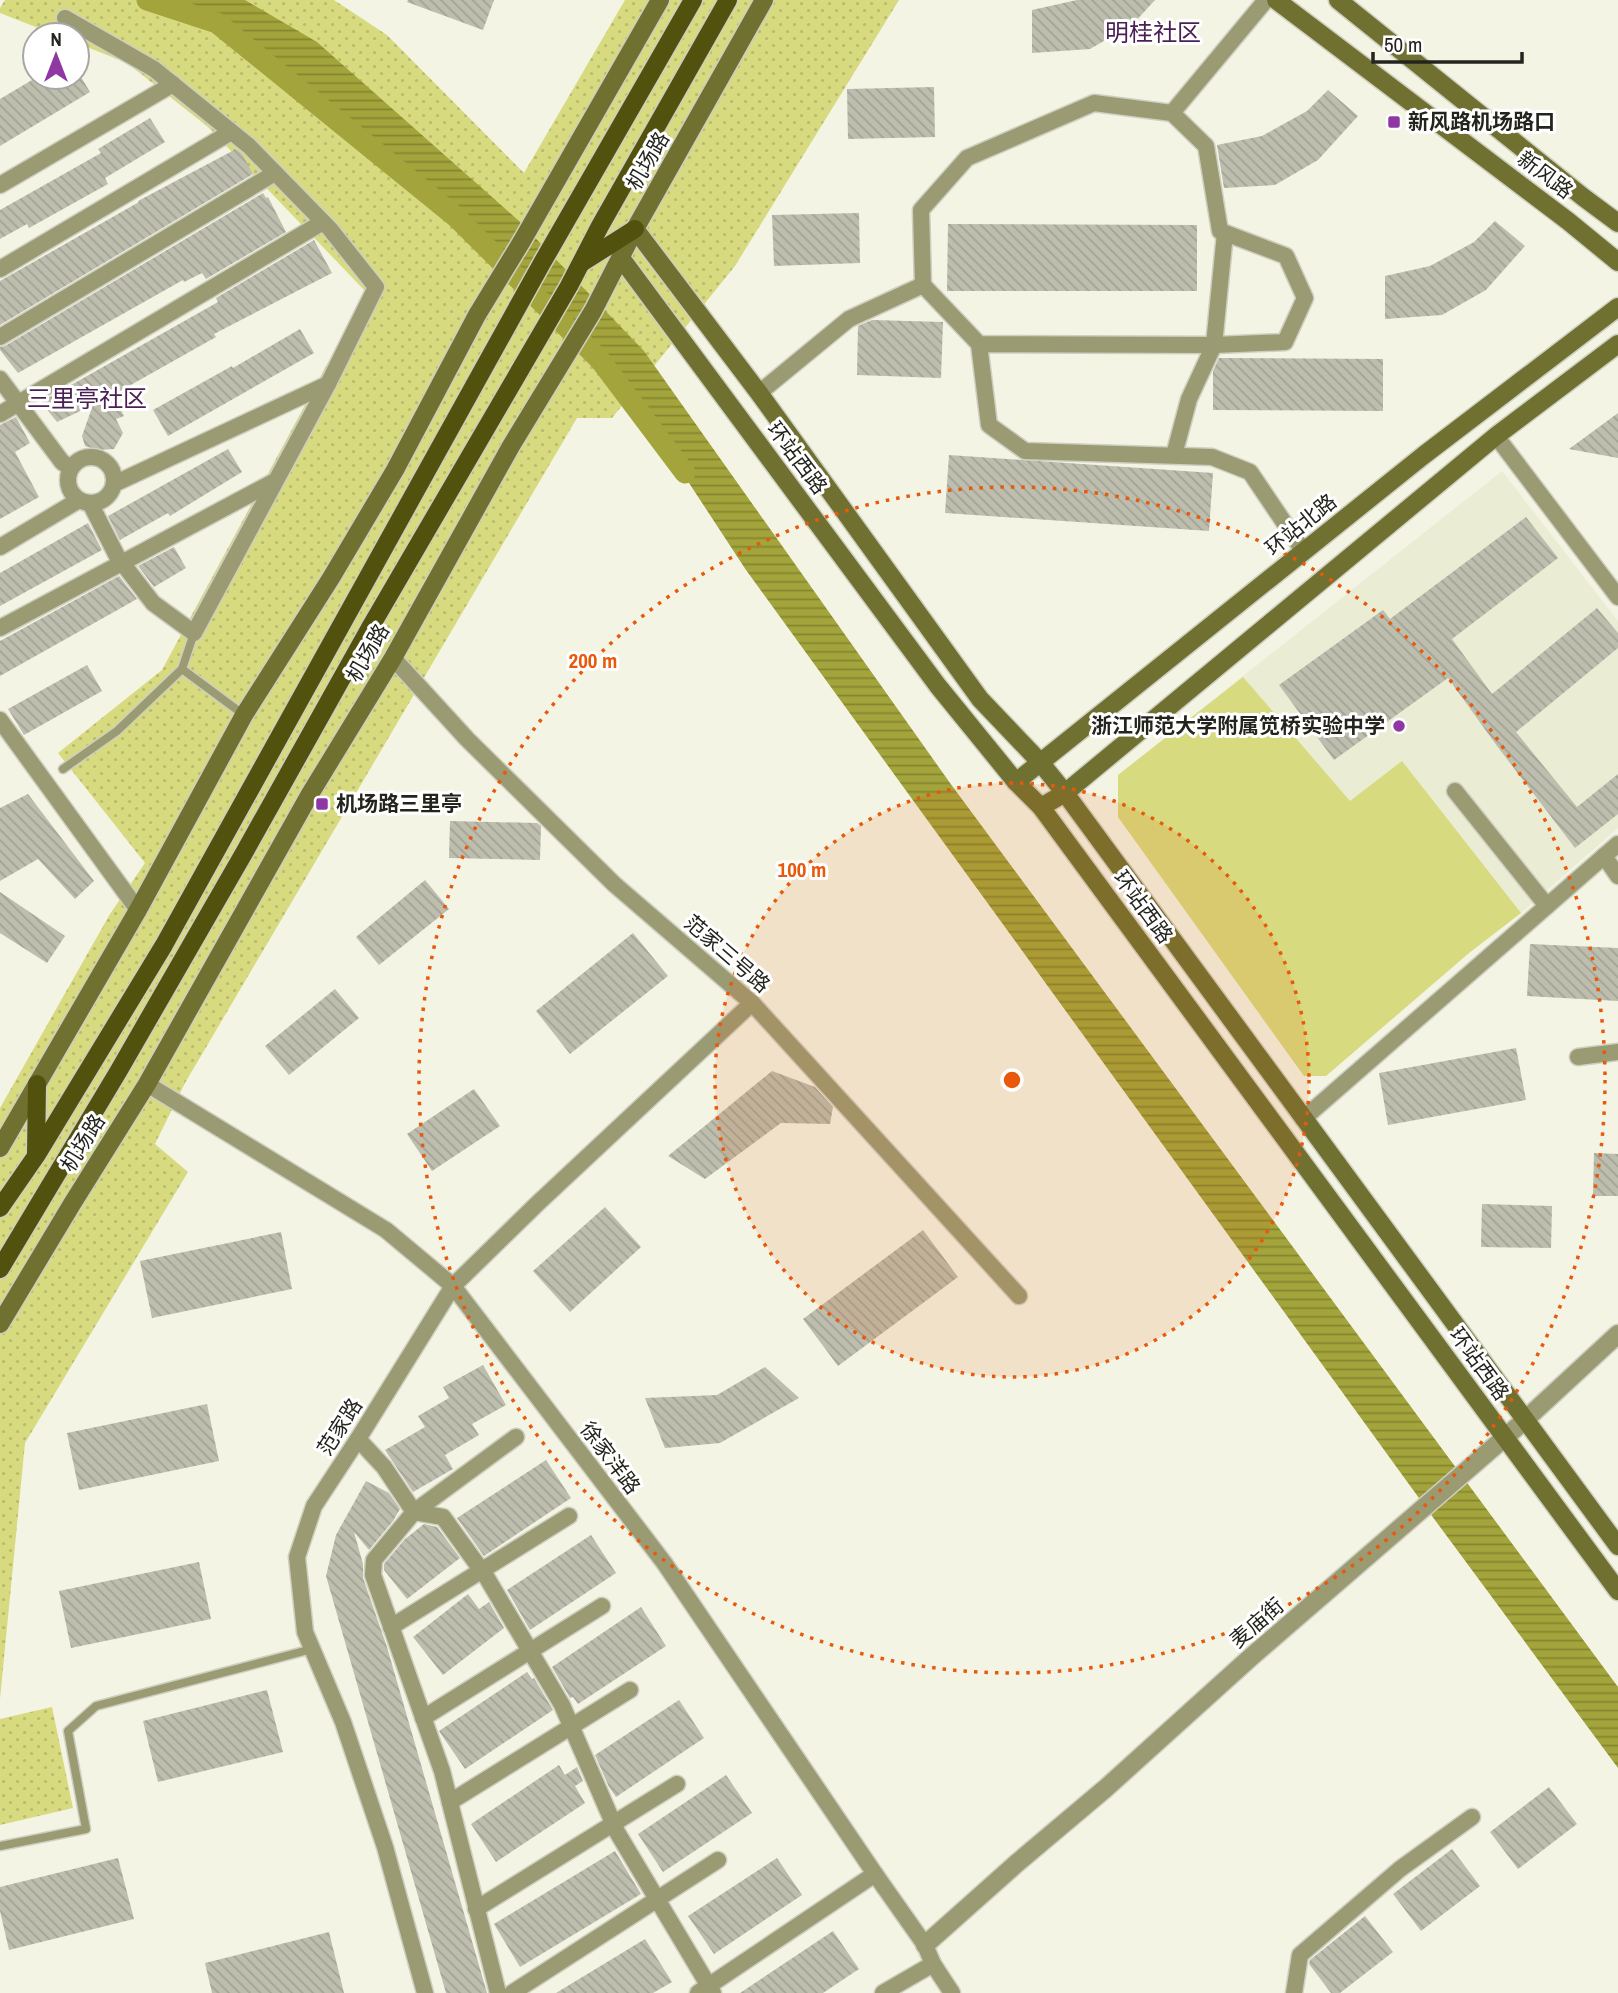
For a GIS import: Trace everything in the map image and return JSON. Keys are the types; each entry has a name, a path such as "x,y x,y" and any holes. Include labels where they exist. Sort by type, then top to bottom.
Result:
{"main road":[{"path":"0,1148 138,909 244,715 331,578 395,470 477,315 660,0"},
{"name":"机场路","path":"0,1208 36,1156 164,945 503,332 694,0"},
{"name":"机场路","path":"0,1269 238,865 371,626 569,286 728,0"},
{"name":"机场路","path":"0,1324 147,1084 310,794 393,658 511,446 593,311 635,229 764,0"},
{"name":"新风路","path":"1276,0 1568,221 1618,262"},
{"name":"新风路","path":"1338,0 1618,223"},
{"path":"580,264 635,229"},
{"name":"环站西路","path":"635,229 759,393 980,699 1040,762 1065,793 1618,1546"},
{"name":"环站西路","path":"621,258 937,686 1016,782 1041,807 1618,1591"},
{"name":"环站北路","path":"1016,782 1424,456 1618,307"},
{"path":"1041,807 1065,793 1496,436 1618,344"},
{"path":"36,1156 37,1084"}],"street":[{"path":"1172,113 1266,0"},
{"path":"0,547 85,502 101,502 107,498 114,484 111,468 99,458 84,458 76,462 71,468 68,482 70,489 85,502 122,563 153,603 194,633 328,384 376,287 323,222 248,146 154,69 65,18"},
{"path":"0,185 173,84"},
{"path":"979,344 1214,345 1285,342 1305,298 1286,256 1220,231 1206,146 1172,113 1094,103 967,158 921,210 923,285 979,344 989,425 1026,451 1212,457 1250,472 1304,552"},
{"path":"0,269 231,132"},
{"path":"0,337 275,173"},
{"path":"0,414 323,222"},
{"path":"1174,456 1189,399 1214,345 1225,233"},
{"path":"759,393 849,319 923,285"},
{"path":"0,379 62,462 71,468"},
{"path":"114,484 328,384"},
{"path":"1496,436 1618,597"},
{"path":"0,628 275,481"},
{"name":"范家三号路","path":"393,658 467,739 614,884 752,1003 1019,1296"},
{"path":"0,720 138,909"},
{"path":"1455,792 1547,906"},
{"path":"1303,1119 1618,844"},
{"path":"1604,856 1618,876"},
{"name":"范家路","path":"425,1993 385,1846 343,1722 305,1632 297,1556 314,1506 453,1286 752,1003"},
{"path":"1578,1057 1618,1052"},
{"name":"徐家洋路","path":"147,1084 386,1230 453,1286 664,1564 925,1945 933,1964 952,1993"},
{"name":"麦庙街","path":"925,1945 1106,1788 1251,1657 1505,1438 1618,1334"},
{"path":"498,1993 442,1771 373,1575 374,1560 414,1513 516,1437"},
{"path":"358,1440 384,1467 414,1513 443,1517 481,1571 562,1706 614,1823 707,1991 874,1874"},
{"path":"391,1627 569,1516"},
{"path":"424,1718 602,1606"},
{"path":"450,1802 630,1690"},
{"path":"476,1909 677,1784"},
{"path":"1294,1993 1300,1955 1400,1868 1472,1817"},
{"path":"512,1993 718,1860"},
{"path":"883,1993 933,1964"}],"lane":[{"path":"62,769 117,731 182,669 194,633"},
{"path":"182,669 244,715"},
{"path":"0,1846 86,1829 68,1731 96,1706 312,1649"}],"shaded area":[{"path":"178,0 245,0 317,42 519,221 644,351 950,783 1618,1687 1618,1768 746,570 600,347 295,74"},
{"name":"浙江师范大学附属笕桥实验中学","path":"1502,471 1618,621 1618,828 1326,1076 1304,1076 1118,817 1118,775"}],"green space":[{"path":"5,0 334,0 387,35 524,173 625,0 899,0 735,266 612,418 577,418 185,1083 155,1144 188,1172 25,1443 0,1699 0,1108 110,914 145,863 58,753 162,670 366,292 208,127 127,63 91,49 91,21 21,21 0,13"},
{"path":"1243,677 1350,801 1402,761 1521,913 1469,953 1326,1076 1304,1076 1118,817 1118,775"},
{"path":"52,1707 73,1808 0,1825 0,1719"}],"building":[{"path":"494,0 483,30 407,2"},
{"path":"1077,0 1155,0 1133,24 1090,49 1032,53 1032,10"},
{"path":"21,87 21,91 90,92 0,146 0,99"},
{"path":"934,87 935,137 848,139 847,89"},
{"path":"1328,90 1358,116 1318,160 1275,185 1224,188 1217,145 1262,136 1307,111"},
{"path":"150,118 165,142 105,178 108,184 29,228 27,224 0,239 0,210 101,153 98,149"},
{"path":"236,149 242,154 253,174 0,325 0,281 138,201"},
{"path":"263,193 268,197 286,232 206,279 202,273 184,282 183,280 18,373 0,350 0,347"},
{"path":"859,213 860,263 774,266 772,215"},
{"path":"1495,221 1525,246 1486,290 1442,315 1385,319 1385,276 1430,266 1474,242"},
{"path":"948,224 1197,225 1197,291 947,291"},
{"path":"314,240 332,273 214,334 216,337 113,395 124,416 116,419 123,433 114,449 98,450 85,446 82,436 93,405 57,422 41,402 218,302 216,298"},
{"path":"872,320 943,322 941,378 857,375 858,326"},
{"path":"300,329 314,353 168,436 153,410"},
{"path":"1219,358 1383,359 1383,411 1213,410 1213,371"},
{"path":"1618,413 1618,458 1569,449"},
{"path":"16,417 30,443 15,452 39,497 0,519 0,425"},
{"path":"228,449 242,472 170,516 168,513 120,540 108,516"},
{"path":"949,455 1213,473 1209,531 945,513"},
{"path":"1526,517 1558,558 1452,639 1492,694 1597,608 1618,633 1618,648 1516,732 1577,807 1618,774 1618,814 1575,848 1448,678 1334,760 1279,685 1383,610 1390,619"},
{"path":"88,523 102,550 0,606 0,573"},
{"path":"174,547 186,568 154,587 138,566"},
{"path":"119,576 137,599 0,676 0,641"},
{"path":"87,665 102,691 24,735 8,709"},
{"path":"28,794 94,881 75,899 38,859 0,881 0,808"},
{"path":"450,821 537,823 541,826 540,860 449,858"},
{"path":"425,880 449,909 379,965 356,937"},
{"path":"0,892 65,936 47,963 0,933"},
{"path":"633,933 668,976 570,1054 536,1011"},
{"path":"1530,944 1618,948 1618,1001 1527,996"},
{"path":"335,989 359,1018 289,1075 265,1046"},
{"path":"1516,1048 1526,1100 1388,1125 1379,1073"},
{"path":"772,1071 815,1087 833,1107 830,1124 781,1123 705,1179 668,1156"},
{"path":"474,1089 500,1126 432,1171 407,1134"},
{"path":"1594,1153 1618,1154 1618,1196 1593,1196"},
{"path":"1482,1204 1552,1206 1551,1248 1481,1247"},
{"path":"605,1207 641,1247 570,1312 533,1271"},
{"path":"923,1230 958,1277 838,1366 803,1319"},
{"path":"281,1232 292,1289 152,1318 140,1261"},
{"path":"483,1365 506,1405 472,1424 479,1435 445,1455 453,1469 413,1492 385,1450 425,1427 418,1416 449,1398 443,1387"},
{"path":"765,1367 799,1398 720,1443 665,1448 645,1398 717,1395"},
{"path":"207,1404 219,1461 79,1490 67,1433"},
{"path":"546,1460 571,1498 484,1556 457,1518"},
{"path":"366,1481 389,1493 400,1509 369,1550 354,1532 363,1564 363,1578 387,1647 487,1993 446,1993 326,1576 336,1535"},
{"path":"424,1524 437,1527 460,1558 407,1599 384,1570 384,1564 405,1539"},
{"path":"591,1535 616,1573 530,1630 507,1590"},
{"path":"199,1562 211,1619 71,1648 59,1591"},
{"path":"468,1594 479,1609 489,1602 504,1628 443,1675 413,1637"},
{"path":"641,1607 666,1646 578,1704 573,1697 570,1698 552,1667"},
{"path":"527,1672 534,1678 553,1710 465,1769 439,1731"},
{"path":"267,1690 283,1752 158,1782 143,1721"},
{"path":"679,1700 704,1738 616,1797 595,1755"},
{"path":"559,1765 565,1775 577,1767 583,1781 575,1786 585,1803 496,1862 471,1824"},
{"path":"726,1775 752,1813 663,1872 638,1834"},
{"path":"1549,1787 1577,1824 1518,1869 1490,1832"},
{"path":"1452,1849 1480,1886 1421,1931 1393,1894"},
{"path":"615,1851 641,1894 520,1967 494,1924"},
{"path":"118,1858 134,1919 9,1950 0,1911 0,1887"},
{"path":"777,1858 802,1895 714,1954 688,1916"},
{"path":"1365,1916 1393,1952 1340,1993 1331,1993 1309,1964 1310,1960"},
{"path":"833,1931 859,1969 823,1993 740,1993"},
{"path":"329,1932 344,1993 212,1993 205,1963"},
{"path":"645,1939 672,1982 653,1993 556,1993"}],"waterway":[{"path":"147,0 217,23 456,217 600,360 685,473"}],"place":[{"name":"新风路机场路口","path":"1394,122"},
{"name":"浙江师范大学附属笕桥实验中学","path":"1399,726"},
{"name":"机场路三里亭","path":"322,804"}],"district":[{"name":"明桂社区","path":"1153,33"},
{"name":"三里亭社区","path":"87,399"}]}
